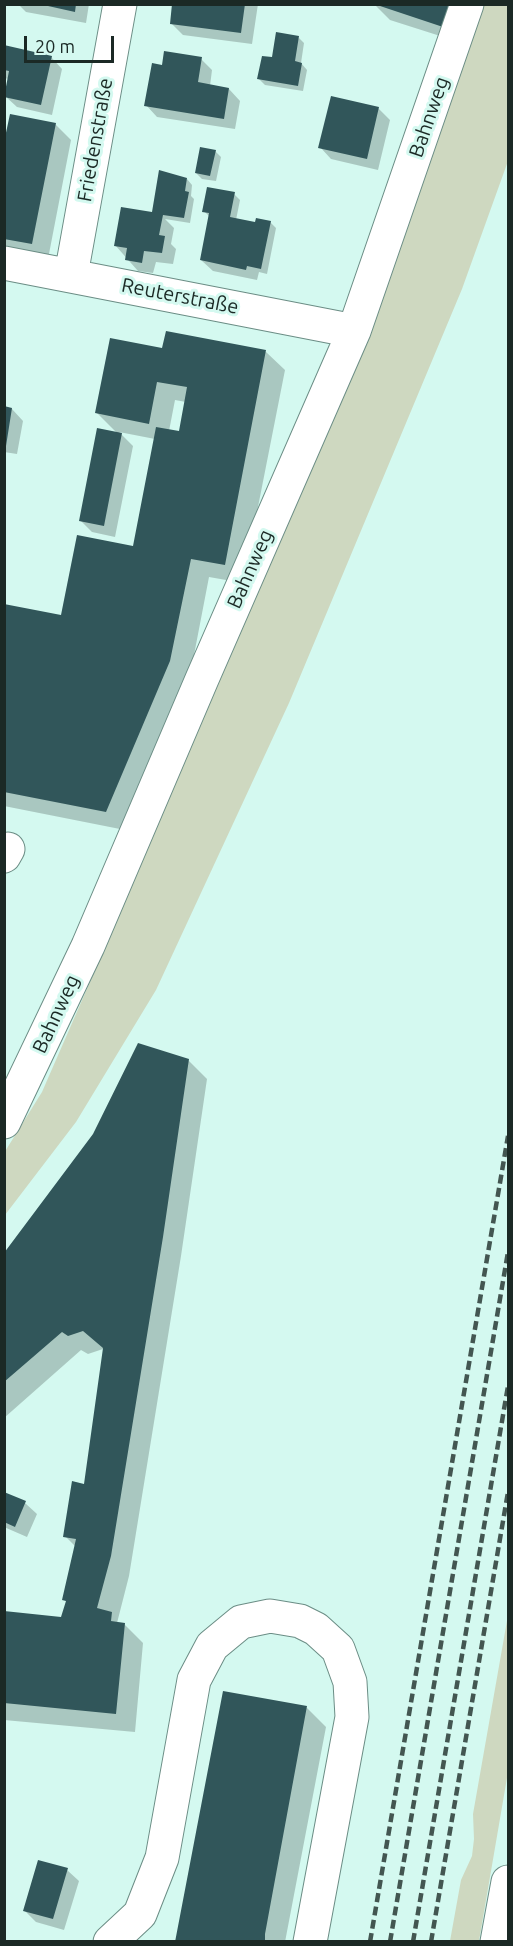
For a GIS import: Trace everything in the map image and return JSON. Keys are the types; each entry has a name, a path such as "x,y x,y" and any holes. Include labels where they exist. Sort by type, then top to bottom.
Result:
{"street":[{"name":"Friedenstraße","path":"71,274 120,4"},
{"name":"Bahnweg","path":"8,1104 88,946 354,331 468,4"},
{"name":"Reuterstraße","path":"4,263 71,274 354,331"},
{"path":"110,1941 140,1914 162,1858 194,1680 212,1646 241,1622 270,1616 300,1621 316,1629 338,1649 350,1682 352,1718 310,1941"},
{"path":"497,1941 508,1882"}],"green space":[{"path":"481,5 508,5 508,161 462,289 289,703 156,990 76,1122 5,1215 4,1153 42,1092 103,952"},
{"path":"508,1615 508,1772 479,1941 450,1941 461,1880 472,1856 473,1814"}],"building":[{"path":"39,4 76,4 75,12"},
{"path":"172,4 245,4 241,33 170,24"},
{"path":"374,4 450,4 443,27"},
{"path":"276,32 299,36 295,61 302,63 298,86 257,79 262,56 272,57"},
{"path":"4,45 52,56 41,105 4,97 9,71 4,70"},
{"path":"164,51 202,57 198,82 229,88 224,119 144,106 152,63 162,65"},
{"path":"331,96 379,107 367,159 318,148"},
{"path":"10,114 56,123 32,244 4,239 4,142"},
{"path":"200,147 216,150 210,176 195,173"},
{"path":"159,170 187,178 185,191 189,192 184,218 163,215 159,235 165,236 162,253 144,251 142,263 125,260 127,248 114,246 121,207 152,212"},
{"path":"207,187 235,192 230,217 255,222 256,218 271,221 261,269 247,266 246,270 200,260 209,213 202,212"},
{"path":"166,331 266,350 225,565 191,559 170,661 106,812 4,792 4,604 61,615 77,535 133,546 156,427 179,431 187,387 157,382 149,424 95,413 110,338 162,348"},
{"path":"4,406 12,408 6,446 4,445"},
{"path":"97,428 122,433 104,526 79,521"},
{"path":"138,1043 189,1059 163,1237 111,1556 97,1608 112,1612 111,1621 125,1623 116,1714 4,1703 4,1611 61,1617 66,1601 62,1600 76,1539 63,1537 72,1481 84,1484 103,1348 83,1331 68,1336 62,1332 4,1382 4,1253 93,1134"},
{"path":"4,1492 26,1501 15,1527 4,1522"},
{"path":"223,1691 307,1706 265,1942 175,1942"},
{"path":"38,1860 68,1868 53,1919 23,1911"}],"railway":[{"path":"370,1942 508,1136"},
{"path":"390,1942 508,1252"},
{"path":"413,1942 508,1386"},
{"path":"431,1942 508,1492"}]}
